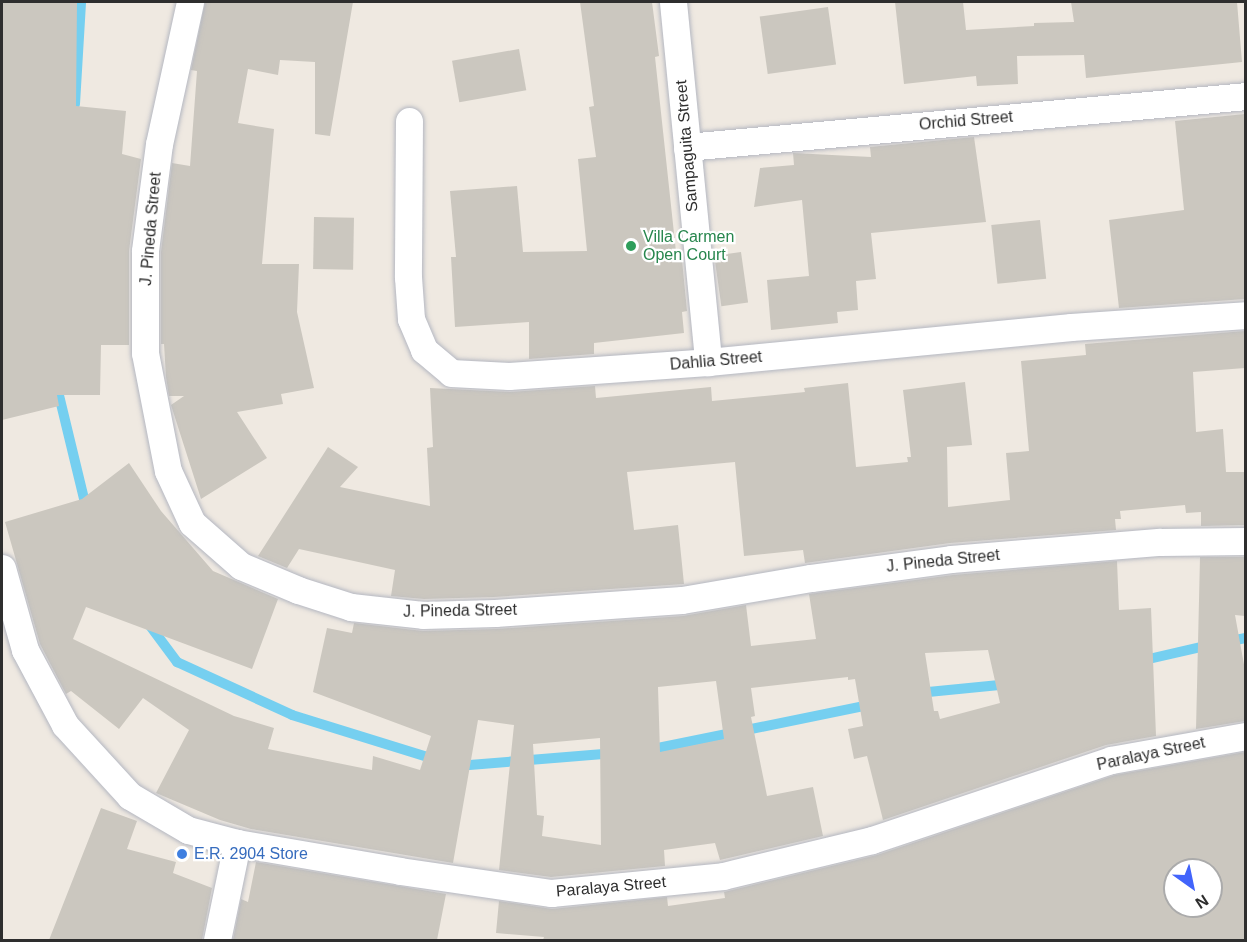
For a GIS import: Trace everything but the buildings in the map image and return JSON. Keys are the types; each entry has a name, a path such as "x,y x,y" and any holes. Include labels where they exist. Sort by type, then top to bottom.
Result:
{"street":[{"name":"J. Pineda Street","path":"190,2 159,144 146,251 145,353 168,471 192,523 241,567 298,590 351,607 423,615 682,600 811,578 951,559 1160,542 1245,541"},
{"name":"Sampaguita Street","path":"673,2 708,362"},
{"name":"Orchid Street","path":"687,147 1245,96"},
{"name":"Dahlia Street","path":"410,122 408,277 411,319 424,350 451,373 509,376 708,362 1071,327 1245,315"},
{"name":"Paralaya Street","path":"2,568 25,650 64,725 130,796 188,830 237,843 400,872 551,893 723,876 872,840 1111,760 1245,736"},
{"path":"217,940 237,843"}],"waterway":[{"path":"75,104 81,2"},
{"path":"56,383 87,511"},
{"path":"148,623 177,662 292,715 437,760"},
{"path":"1225,642 1246,638"},
{"path":"1140,661 1210,645"},
{"path":"918,693 1010,684"},
{"path":"648,750 874,704"},
{"path":"457,766 615,753"}],"place":[{"name":"Villa Carmen Open Court","path":"631,246"},
{"name":"E.R. 2904 Store","path":"182,854"}]}
